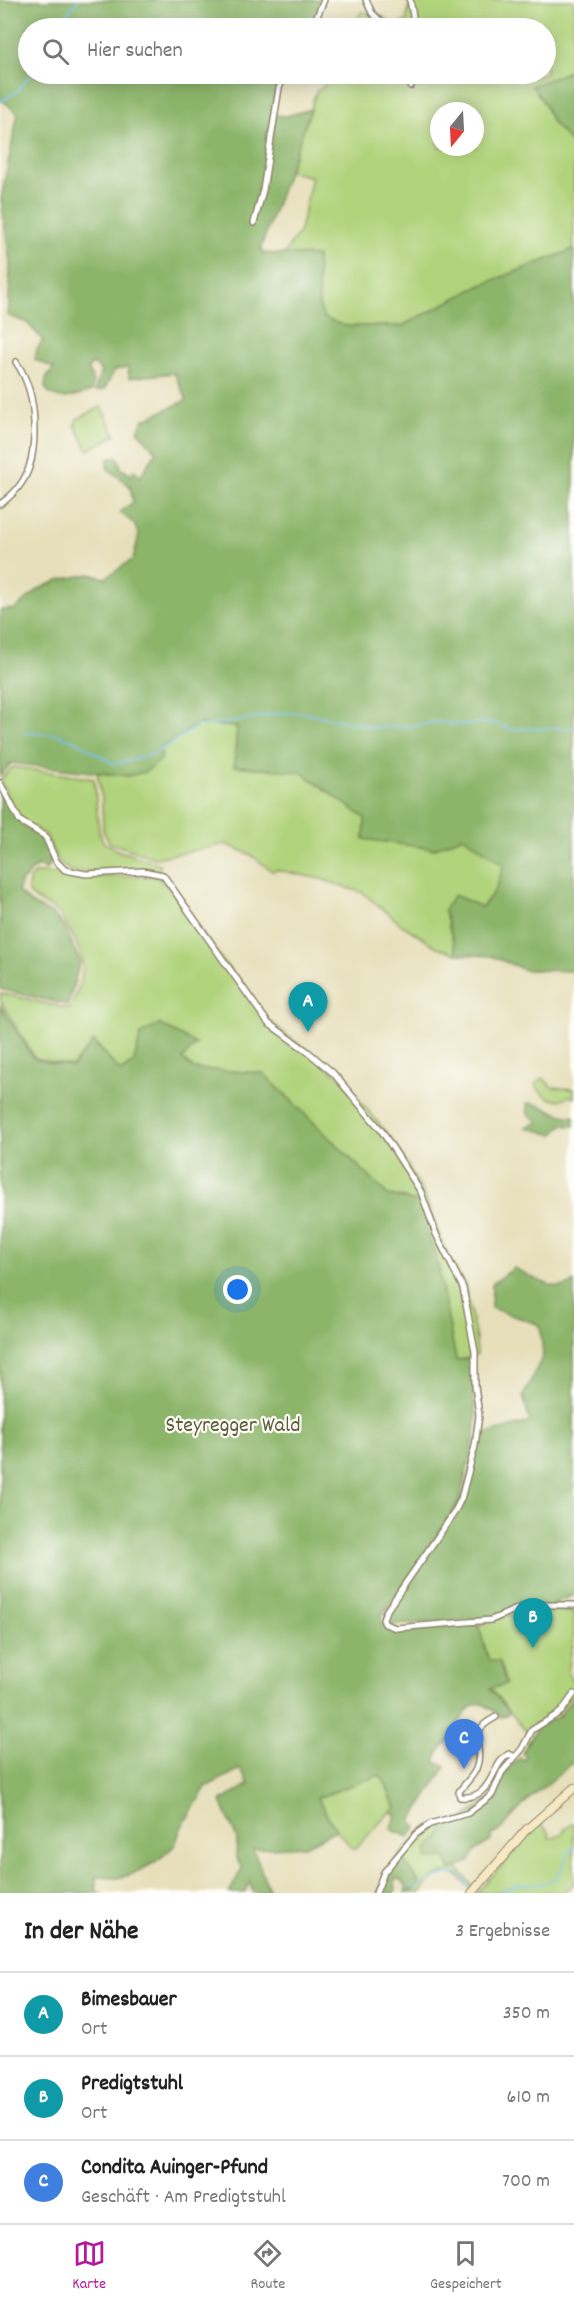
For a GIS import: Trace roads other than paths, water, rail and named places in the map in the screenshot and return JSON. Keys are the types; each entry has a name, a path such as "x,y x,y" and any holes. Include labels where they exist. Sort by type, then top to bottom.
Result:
{"main road":[{"path":"471,1893 526,1830 574,1788"}],"street":[{"path":"316,18 324,0"},
{"path":"366,0 372,13 377,18"},
{"path":"410,0 413,18"},
{"path":"254,223 263,190 281,84"},
{"path":"0,504 23,482 30,467 34,449 33,401 26,377 16,362"},
{"path":"0,783 20,822 45,836 56,861 65,870 86,874 143,871 163,875 268,1023 307,1051 346,1086 381,1130 421,1192 436,1234 465,1294 473,1334 479,1423 461,1499 442,1531 385,1613 383,1620 385,1624 396,1628 480,1622 499,1617 526,1605 574,1605"},
{"path":"376,1893 384,1872 423,1827 468,1813 492,1795 502,1772 515,1757 532,1730 561,1712 574,1694"},
{"path":"496,1717 481,1725 477,1740 477,1763 471,1778 459,1792 460,1797 468,1797 485,1789 504,1756 509,1754 515,1757"}],"waterway":[{"path":"64,18 78,0"},
{"path":"0,102 16,92 23,84"},
{"path":"23,733 55,734 74,740 114,764 154,754 198,726 229,723 281,713 305,713 377,728 435,722 464,725 493,722 509,729 574,728"},
{"path":"498,1893 519,1885 551,1881 560,1873 567,1855 574,1847"},
{"path":"411,1888 449,1873 462,1878 469,1887"}],"place":[{"name":"Bimesbauer","path":"308,1032"},
{"name":"Predigtstuhl","path":"533,1648"},
{"name":"Condita Auinger-Pfund","path":"464,1769"}],"park label":[{"name":"Steyregger Wald","path":"233,1423"}]}
